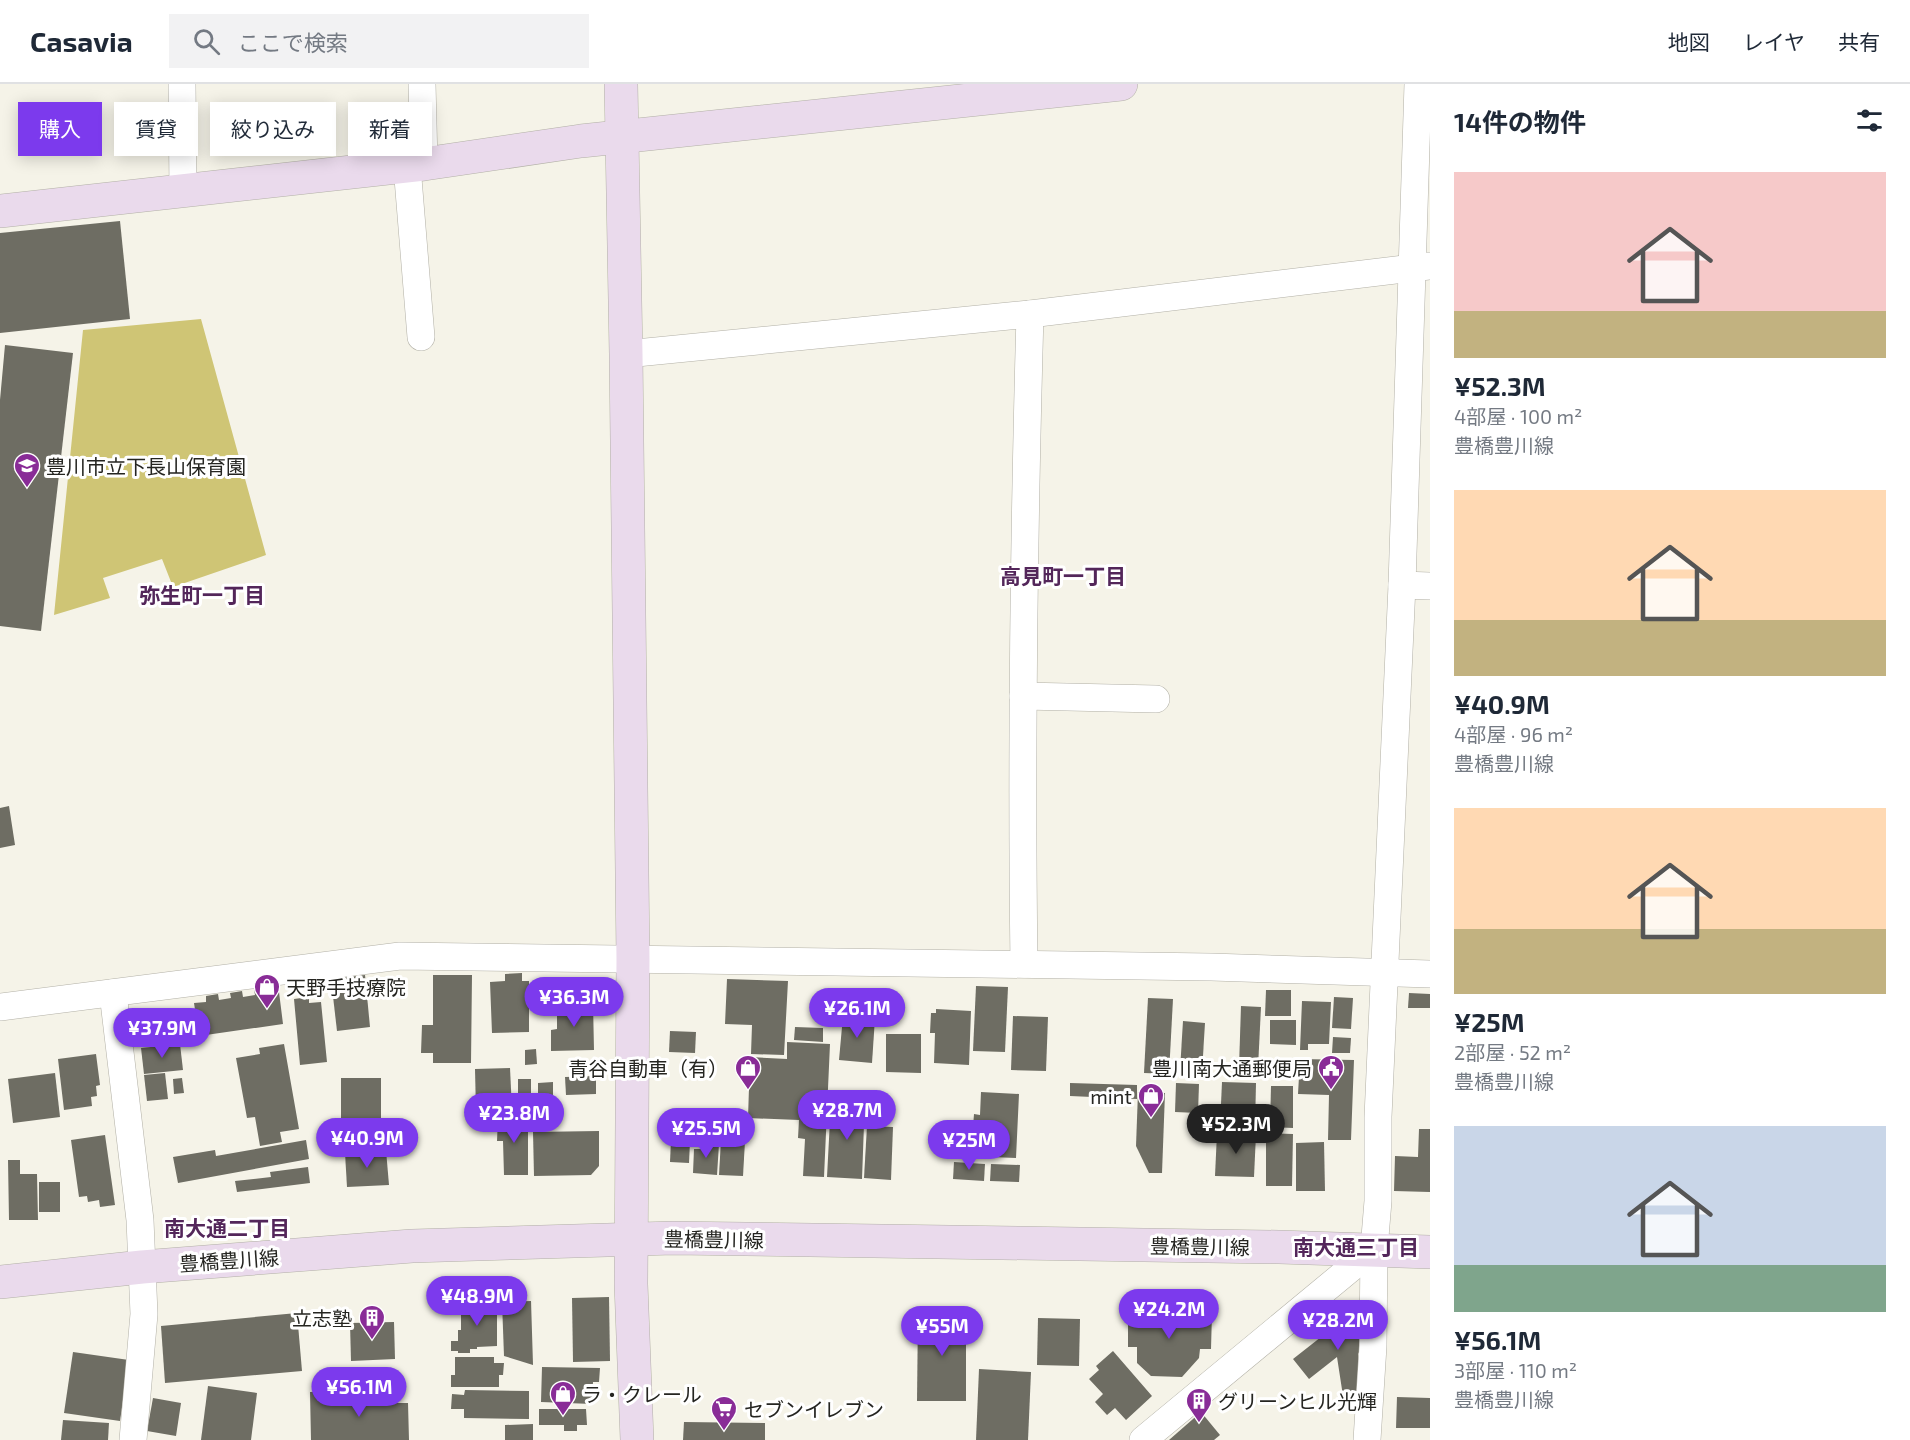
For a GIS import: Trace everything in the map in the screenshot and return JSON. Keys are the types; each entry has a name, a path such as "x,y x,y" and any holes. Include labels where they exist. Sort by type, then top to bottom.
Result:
{"street":[{"path":"182,84 183,192"},
{"path":"421,337 416,165 422,84"},
{"path":"621,84 633,959 631,1239 637,1440"},
{"path":"0,211 416,165 581,141 1121,84"},
{"path":"1367,1440 1378,1201 1378,1117 1402,585 1421,267 1423,170 1418,84"},
{"path":"626,354 1030,314 1421,267"},
{"path":"1024,964 1022,828 1024,526 1030,314"},
{"path":"1402,585 1430,586"},
{"path":"1023,696 1156,699"},
{"path":"0,1007 400,956 1211,967 1430,974"},
{"path":"113,993 140,1220 144,1314 133,1440"},
{"name":"豊橋豊川線","path":"0,1282 142,1267 412,1246 673,1238 1374,1249 1430,1252"},
{"path":"1143,1440 1374,1249"}],"shaded area":[{"path":"201,319 266,555 173,587 162,559 103,578 110,598 54,615 83,330"}],"building":[{"path":"120,221 130,319 0,333 0,233"},
{"path":"5,345 73,353 41,631 0,626 0,400"},
{"path":"9,806 15,845 0,848 0,808"},
{"path":"522,973 522,981 529,981 529,1032 492,1033 490,982 505,981 505,974"},
{"path":"365,975 370,1027 337,1031 331,979"},
{"path":"433,975 472,975 471,1063 433,1063 433,1053 421,1053 422,1025 433,1025"},
{"path":"727,979 788,981 784,1055 751,1054 752,1025 725,1024"},
{"path":"976,986 1008,987 1005,1052 973,1051"},
{"path":"266,988 267,994 279,992 283,1024 199,1036 194,1003 206,1002 206,996 218,994 219,1000 231,998 230,993 242,991 243,997 255,995 254,989"},
{"path":"1266,990 1291,990 1291,1016 1265,1016"},
{"path":"1409,993 1430,994 1430,1008 1408,1008"},
{"path":"309,997 309,1003 321,1002 327,1062 300,1065 294,999"},
{"path":"1334,997 1353,998 1351,1029 1332,1028"},
{"path":"1148,998 1173,999 1169,1074 1144,1073"},
{"path":"1302,1001 1331,1002 1329,1044 1308,1044 1308,1050 1300,1050"},
{"path":"593,1003 594,1050 551,1051 551,1030 557,1029 557,1004"},
{"path":"1241,1006 1261,1007 1258,1068 1239,1067"},
{"path":"936,1009 971,1011 969,1065 934,1063 935,1033 930,1033 931,1013 936,1013"},
{"path":"843,1016 875,1018 872,1063 839,1060"},
{"path":"1013,1016 1048,1017 1046,1071 1011,1070"},
{"path":"1270,1020 1296,1020 1296,1045 1270,1044"},
{"path":"1183,1021 1205,1023 1202,1072 1180,1070"},
{"path":"795,1027 823,1028 823,1042 794,1040"},
{"path":"670,1031 696,1032 695,1053 669,1052"},
{"path":"886,1034 921,1034 921,1073 886,1072"},
{"path":"1333,1037 1351,1038 1350,1053 1332,1053"},
{"path":"787,1042 830,1044 824,1177 803,1176 805,1139 798,1138 799,1120 748,1118 750,1057 787,1059"},
{"path":"180,1044 183,1070 144,1074 141,1048"},
{"path":"284,1044 299,1129 280,1132 282,1142 260,1146 255,1117 247,1118 236,1058 260,1054 259,1048"},
{"path":"536,1049 537,1064 525,1065 525,1050"},
{"path":"96,1054 100,1085 96,1086 97,1096 91,1097 92,1106 64,1110 58,1059"},
{"path":"1300,1059 1354,1060 1351,1140 1328,1140 1329,1095 1298,1094"},
{"path":"510,1068 512,1110 476,1112 475,1069"},
{"path":"55,1073 60,1117 13,1123 8,1079"},
{"path":"165,1073 168,1099 147,1101 144,1075"},
{"path":"596,1076 596,1094 566,1095 565,1077"},
{"path":"182,1078 184,1093 174,1094 173,1079"},
{"path":"341,1078 381,1078 381,1133 341,1133"},
{"path":"518,1079 531,1079 531,1096 518,1096"},
{"path":"553,1082 553,1096 538,1096 538,1083"},
{"path":"1222,1082 1256,1083 1255,1127 1220,1126"},
{"path":"1070,1083 1137,1085 1137,1099 1070,1096"},
{"path":"1176,1083 1199,1084 1198,1113 1175,1112"},
{"path":"1271,1086 1293,1086 1293,1128 1270,1127"},
{"path":"981,1092 1019,1094 1016,1158 966,1156 968,1127 973,1127 974,1114 980,1115"},
{"name":"mint","path":"1138,1092 1165,1093 1162,1173 1149,1173 1136,1146"},
{"path":"844,1096 865,1097 862,1179 827,1177 830,1120 843,1120"},
{"path":"498,1117 528,1117 528,1175 504,1175 503,1141 497,1141"},
{"path":"672,1118 691,1119 689,1163 670,1162"},
{"path":"696,1119 720,1120 719,1143 701,1142 700,1147 695,1147"},
{"path":"723,1120 744,1122 743,1134 722,1134"},
{"path":"867,1126 893,1127 891,1180 864,1178"},
{"path":"1419,1129 1430,1129 1430,1192 1394,1191 1395,1156 1418,1157"},
{"path":"599,1131 599,1166 591,1175 534,1176 533,1132"},
{"path":"1217,1133 1256,1134 1254,1177 1215,1176"},
{"path":"1266,1133 1293,1134 1292,1186 1266,1186"},
{"path":"105,1135 115,1205 100,1207 99,1200 88,1202 87,1196 79,1197 71,1140"},
{"path":"306,1140 309,1159 178,1183 173,1157 215,1150 216,1156"},
{"path":"721,1140 745,1141 743,1176 719,1175"},
{"path":"1324,1142 1325,1191 1296,1191 1296,1143"},
{"path":"702,1143 719,1144 717,1175 693,1173 694,1149 702,1149"},
{"path":"386,1150 389,1185 347,1187 345,1153"},
{"path":"8,1160 20,1160 20,1174 37,1174 38,1220 9,1220"},
{"path":"954,1162 985,1164 984,1181 953,1179"},
{"path":"991,1164 1020,1165 1019,1182 990,1181"},
{"path":"308,1167 310,1183 237,1192 235,1181 271,1177 270,1172"},
{"path":"39,1182 60,1182 60,1212 39,1212"},
{"path":"609,1297 610,1361 573,1362 572,1298"},
{"path":"531,1301 533,1365 504,1356 502,1302"},
{"path":"461,1302 497,1302 497,1346 477,1347 477,1349 470,1349 470,1353 451,1351 451,1341 458,1341 458,1330 461,1330"},
{"path":"1128,1311 1212,1313 1211,1349 1200,1349 1199,1358 1182,1377 1151,1376 1137,1363 1137,1347 1128,1347"},
{"path":"1356,1311 1370,1332 1358,1354 1364,1393 1343,1396 1337,1357 1309,1379 1293,1359 1321,1337 1331,1314"},
{"path":"918,1312 966,1312 966,1401 917,1401"},
{"path":"297,1313 302,1371 165,1383 161,1326"},
{"path":"1038,1318 1080,1319 1079,1366 1037,1365"},
{"name":"立志塾","path":"394,1322 395,1359 351,1361 350,1323"},
{"path":"1113,1351 1152,1396 1126,1420 1115,1408 1107,1415 1095,1402 1103,1394 1089,1379 1099,1370 1096,1366"},
{"path":"73,1352 129,1360 120,1421 64,1413"},
{"path":"455,1357 494,1357 494,1363 504,1363 503,1375 499,1375 499,1387 451,1387 451,1375 455,1375"},
{"path":"542,1367 600,1368 599,1382 593,1382 592,1404 541,1402"},
{"path":"979,1369 1031,1372 1028,1440 976,1440"},
{"path":"208,1386 257,1393 251,1440 201,1440"},
{"path":"395,1390 395,1403 408,1403 409,1440 311,1440 310,1392 334,1391 335,1404 376,1402 376,1391"},
{"path":"465,1390 529,1391 529,1419 464,1418 464,1409 451,1409 452,1394 464,1395"},
{"path":"1397,1397 1430,1398 1430,1428 1396,1428"},
{"path":"153,1398 181,1403 176,1436 147,1431"},
{"name":"ラ・クレール","path":"539,1409 586,1409 587,1425 577,1425 577,1431 564,1431 564,1425 539,1425"},
{"name":"グリーンヒル光輝","path":"1201,1412 1220,1435 1214,1440 1169,1440"},
{"path":"63,1420 109,1423 108,1440 61,1440"},
{"name":"セブンイレブン","path":"684,1422 765,1423 765,1440 683,1440"},
{"path":"533,1424 533,1440 505,1440 505,1425"}],"place":[{"name":"豊川市立下長山保育園","path":"27,489"},
{"name":"天野手技療院","path":"267,1010"},
{"name":"青谷自動車（有）","path":"748,1091"},
{"name":"豊川南大通郵便局","path":"1331,1091"},
{"name":"mint","path":"1151,1119"},
{"name":"立志塾","path":"372,1341"},
{"name":"ラ・クレール","path":"563,1417"},
{"name":"グリーンヒル光輝","path":"1199,1424"},
{"name":"セブンイレブン","path":"724,1432"}],"district":[{"name":"高見町一丁目","path":"1063,575"},
{"name":"弥生町一丁目","path":"202,594"},
{"name":"南大通二丁目","path":"227,1227"},
{"name":"南大通三丁目","path":"1356,1246"}]}
